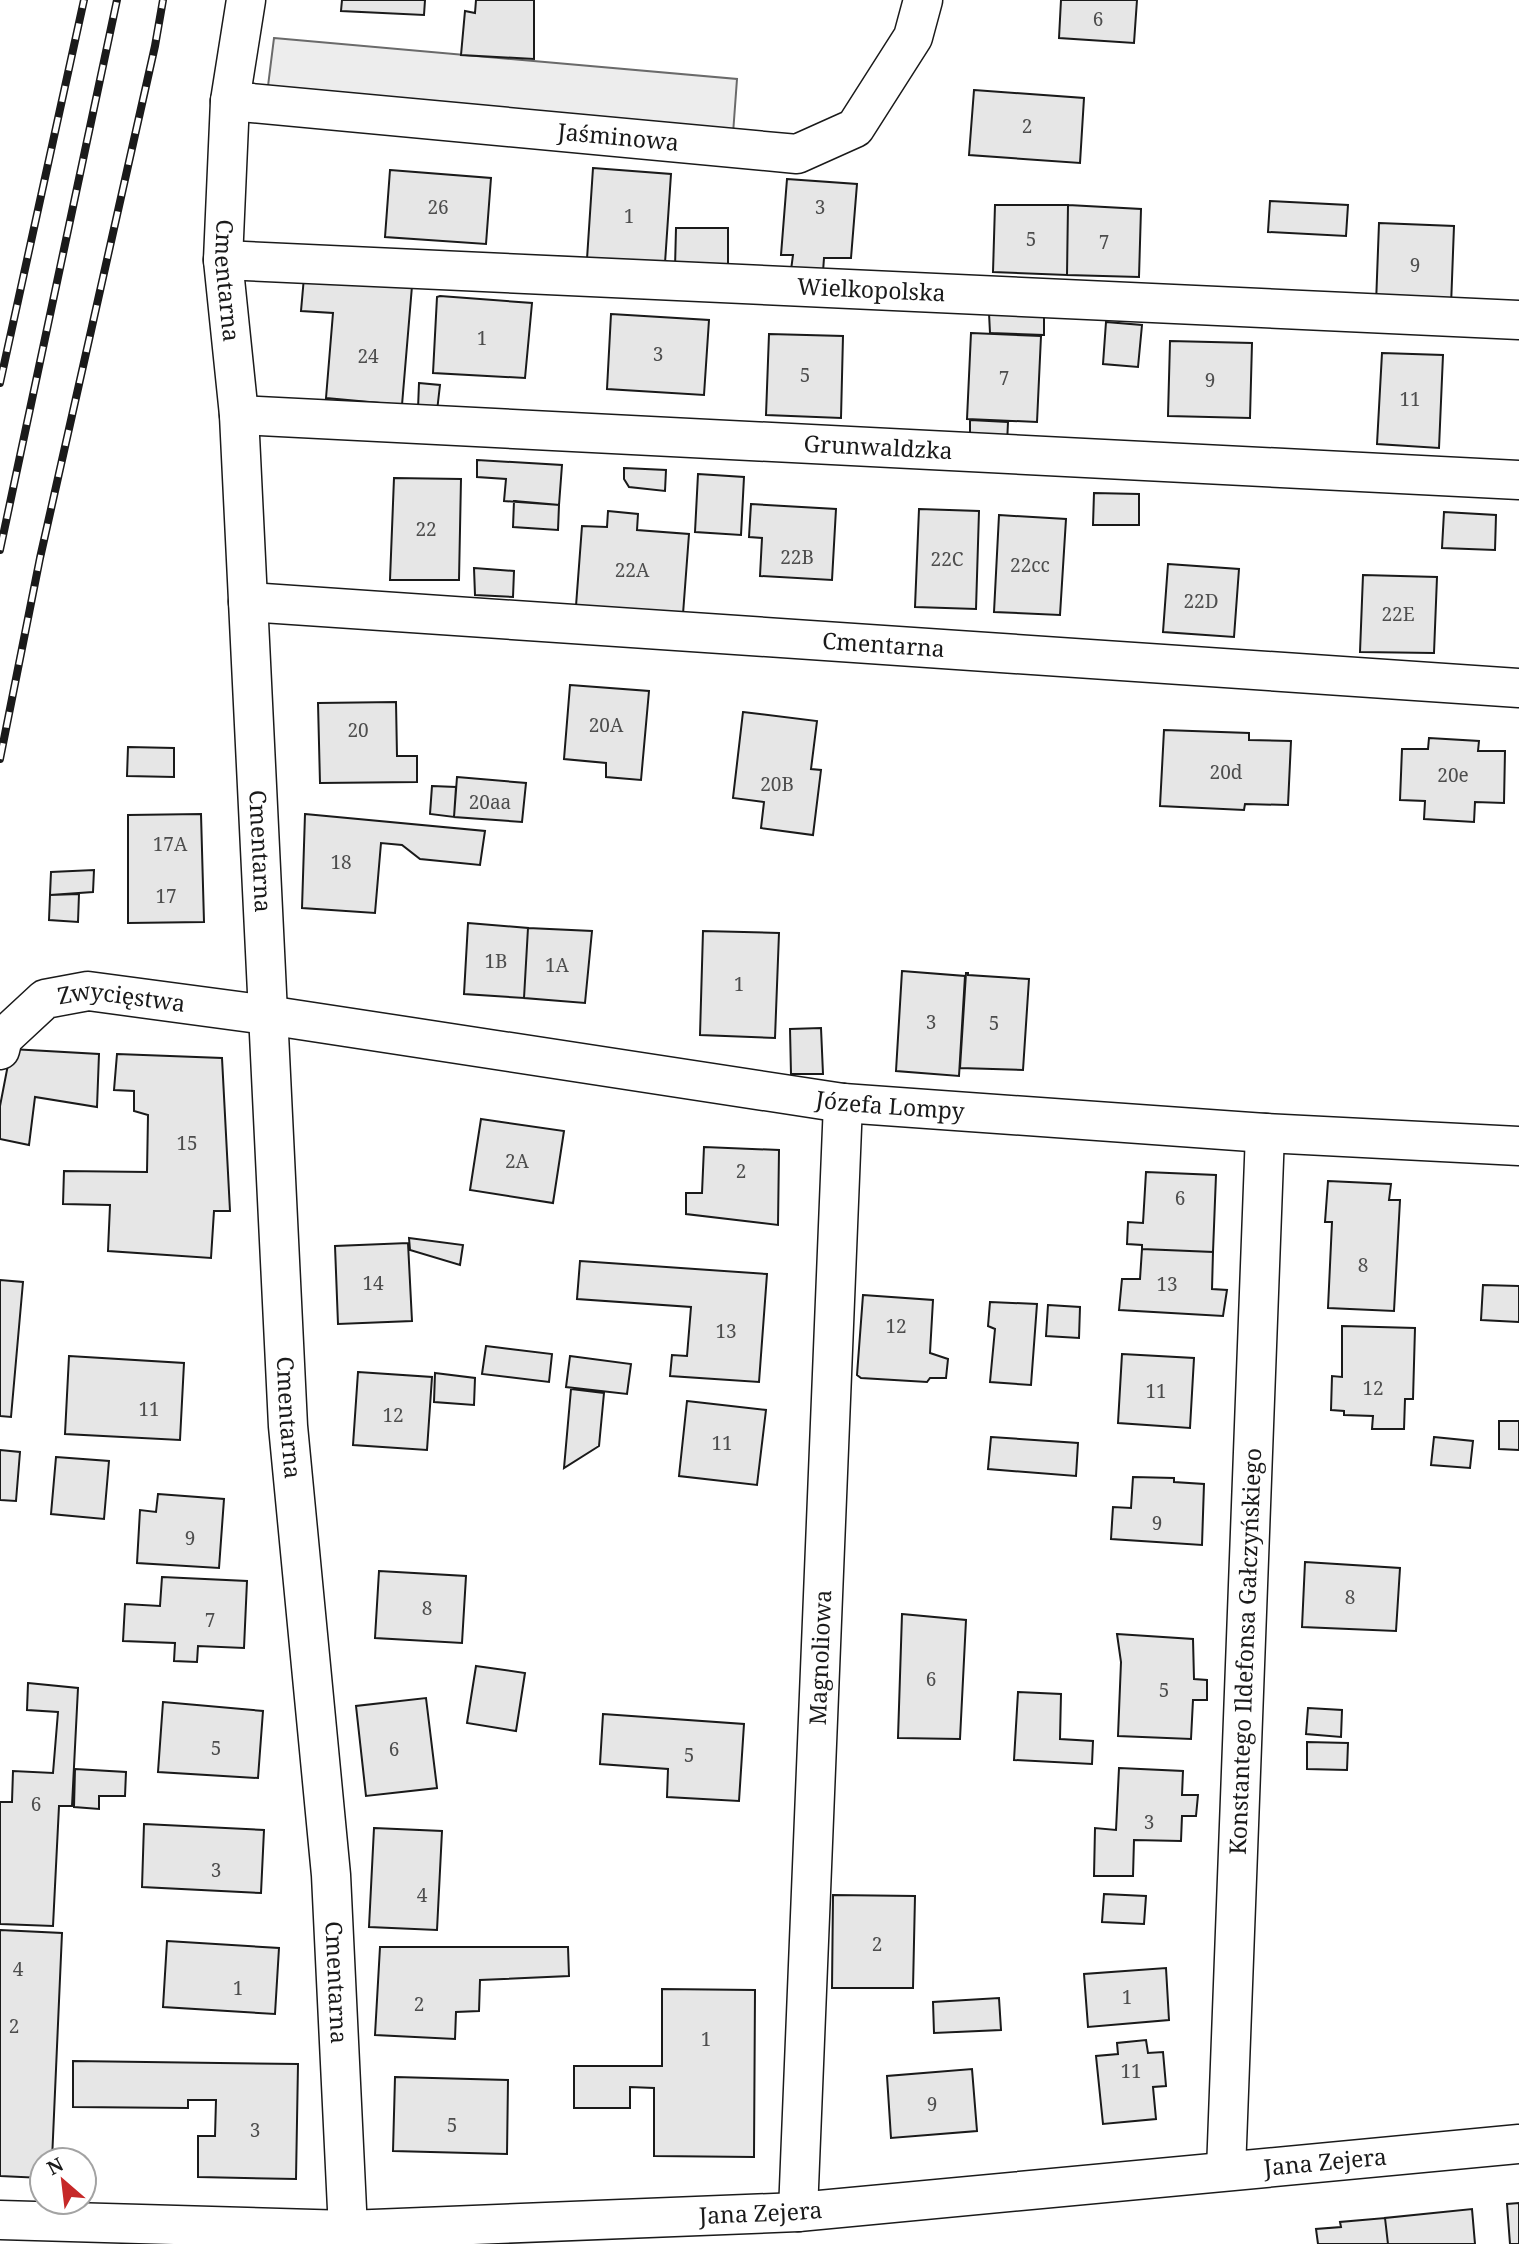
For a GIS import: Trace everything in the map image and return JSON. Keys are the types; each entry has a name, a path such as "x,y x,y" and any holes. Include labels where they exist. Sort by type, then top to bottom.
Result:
{"street":[{"name":"Cmentarna","path":"246,0 230,101 223,260 239,415 288,1426 331,1875 348,2230"},
{"name":"Jaśminowa","path":"230,101 797,155 855,128 913,37 923,0"},
{"name":"Wielkopolska","path":"223,260 1519,320"},
{"name":"Grunwaldzka","path":"239,415 1519,480"},
{"name":"Cmentarna","path":"248,602 1519,688"},
{"name":"Zwycięstwa","path":"0,1050 3,1038 45,999 88,991 267,1015"},
{"name":"Józefa Lompy","path":"267,1015 843,1103 1265,1133 1519,1146"},
{"name":"Magnoliowa","path":"798,2212 843,1103"},
{"name":"Konstantego Ildefonsa Gałczyńskiego","path":"1226,2171 1265,1133"},
{"name":"Jana Zejera","path":"0,2220 348,2230 418,2236 798,2212 1519,2144"}],"shaded area":[{"path":"274,38 737,79 733,134 267,94"}],"building":[{"path":"342,0 425,0 424,15 341,11"},
{"path":"476,0 534,0 534,59 461,55 465,11 475,13"},
{"path":"1061,0 1137,0 1134,43 1059,38"},
{"path":"974,90 1084,98 1080,163 969,155"},
{"path":"593,168 671,174 665,263 587,259"},
{"path":"390,170 491,178 486,244 385,237"},
{"path":"787,179 857,184 851,258 824,258 823,272 791,270 793,255 781,255"},
{"path":"1270,201 1348,205 1346,236 1268,232"},
{"path":"995,205 1068,205 1067,275 993,272"},
{"path":"1068,205 1141,209 1139,277 1067,275"},
{"path":"1379,223 1454,226 1451,306 1376,304"},
{"path":"676,228 728,228 728,270 675,268"},
{"path":"304,277 412,286 402,405 326,398 333,313 301,311"},
{"path":"437,297 532,303 525,378 433,373"},
{"path":"989,313 1044,315 1044,335 990,333"},
{"path":"611,314 709,320 704,395 607,389"},
{"path":"1106,322 1142,325 1138,367 1103,364"},
{"path":"971,333 1041,336 1037,422 967,419"},
{"path":"769,334 843,336 841,418 766,415"},
{"path":"1170,341 1252,343 1250,418 1168,416"},
{"path":"1382,353 1443,355 1439,448 1377,444"},
{"path":"419,383 440,385 437,411 418,409"},
{"path":"970,420 1008,422 1007,444 970,443"},
{"path":"477,460 562,465 559,505 504,501 506,479 477,477"},
{"path":"624,468 666,470 665,491 629,487 624,479"},
{"path":"698,474 744,477 741,535 695,532"},
{"path":"394,478 461,479 459,580 390,580"},
{"path":"1094,493 1139,494 1139,525 1093,525"},
{"path":"514,501 559,505 558,530 513,527"},
{"path":"751,504 836,509 832,580 760,576 762,538 749,537"},
{"path":"919,509 979,511 976,609 915,607"},
{"path":"608,511 638,514 637,530 689,534 683,614 576,606 582,526 607,527"},
{"path":"1444,512 1496,515 1495,550 1442,548"},
{"path":"999,515 1066,519 1060,615 994,612"},
{"path":"1168,564 1239,569 1234,637 1163,632"},
{"path":"474,568 514,571 513,597 475,595"},
{"path":"1363,575 1437,577 1434,653 1360,652"},
{"path":"570,685 649,691 641,780 606,777 606,763 564,759"},
{"path":"396,702 397,756 417,756 417,782 320,783 318,703"},
{"path":"743,712 817,721 811,769 821,770 813,835 761,828 764,802 733,798"},
{"path":"1164,730 1249,733 1249,740 1291,741 1288,805 1245,804 1244,810 1160,806"},
{"path":"1429,738 1479,741 1478,751 1505,751 1504,803 1475,802 1474,822 1424,819 1425,801 1400,800 1402,749 1428,749"},
{"path":"128,747 174,748 174,777 127,776"},
{"path":"457,777 526,783 522,822 454,817"},
{"path":"432,786 456,787 454,817 430,814"},
{"path":"201,814 204,922 128,923 128,815"},
{"path":"305,814 485,831 480,865 420,859 402,845 381,843 375,913 302,908"},
{"path":"94,870 93,892 50,895 51,872"},
{"path":"79,894 78,922 49,920 50,895"},
{"path":"468,923 528,928 524,998 464,994"},
{"path":"528,928 592,931 585,1003 524,998"},
{"path":"703,931 779,933 775,1038 700,1035"},
{"path":"902,971 965,976 959,1076 896,1071"},
{"path":"966,973 1029,979 1023,1070 960,1068"},
{"path":"821,1028 823,1074 791,1074 790,1029"},
{"path":"11,1049 99,1054 97,1107 35,1097 29,1145 0,1139 0,1106"},
{"path":"117,1054 222,1058 230,1211 214,1211 211,1258 108,1251 110,1205 63,1204 64,1171 147,1172 148,1115 134,1111 134,1091 114,1090"},
{"path":"481,1119 564,1131 553,1203 470,1190"},
{"path":"704,1147 779,1150 778,1225 686,1214 686,1193 702,1193"},
{"path":"1146,1172 1216,1175 1213,1252 1142,1249 1142,1245 1127,1244 1128,1222 1143,1223"},
{"path":"1328,1181 1391,1184 1389,1200 1400,1200 1394,1311 1328,1308 1332,1222 1325,1222"},
{"path":"409,1238 463,1245 460,1265 410,1250"},
{"path":"408,1243 412,1321 338,1324 335,1246"},
{"path":"1142,1249 1213,1252 1212,1289 1227,1290 1223,1316 1119,1310 1122,1279 1140,1279"},
{"path":"580,1261 767,1274 759,1382 670,1376 672,1355 687,1356 691,1307 577,1299"},
{"path":"0,1280 23,1282 11,1417 0,1416"},
{"path":"1483,1285 1519,1286 1519,1322 1481,1320"},
{"path":"863,1295 933,1300 930,1353 948,1359 946,1378 930,1378 927,1382 861,1378 857,1375"},
{"path":"990,1302 1037,1304 1031,1385 990,1382 995,1329 988,1326"},
{"path":"1048,1305 1080,1307 1079,1338 1046,1336"},
{"path":"1342,1326 1415,1328 1413,1399 1405,1399 1404,1429 1372,1429 1373,1416 1344,1415 1344,1411 1331,1410 1332,1376 1342,1377"},
{"path":"486,1346 552,1354 549,1382 482,1374"},
{"path":"1122,1354 1194,1358 1190,1428 1118,1423"},
{"path":"69,1356 184,1363 180,1440 65,1434"},
{"path":"570,1356 631,1364 627,1394 566,1387"},
{"path":"358,1372 432,1377 427,1450 353,1445"},
{"path":"435,1373 475,1378 474,1405 434,1402"},
{"path":"571,1389 604,1393 599,1446 564,1468"},
{"path":"687,1401 766,1410 757,1485 679,1476"},
{"path":"1499,1421 1519,1421 1519,1450 1499,1449"},
{"path":"991,1437 1078,1443 1076,1476 988,1469"},
{"path":"1434,1437 1473,1441 1470,1468 1431,1465"},
{"path":"0,1450 20,1452 16,1501 0,1500"},
{"path":"56,1457 109,1461 104,1519 51,1514"},
{"path":"1133,1477 1174,1478 1174,1482 1204,1484 1202,1545 1111,1539 1113,1507 1131,1508"},
{"path":"158,1494 224,1499 219,1568 137,1563 140,1510 156,1512"},
{"path":"1305,1562 1400,1568 1396,1631 1302,1627"},
{"path":"379,1571 466,1576 462,1643 375,1638"},
{"path":"162,1577 247,1581 244,1648 198,1646 197,1662 174,1661 175,1643 123,1641 125,1604 160,1606"},
{"path":"902,1614 966,1620 960,1739 898,1738"},
{"path":"1117,1634 1193,1639 1194,1679 1207,1680 1207,1700 1193,1700 1191,1739 1118,1736 1121,1662"},
{"path":"476,1666 525,1673 516,1731 467,1723"},
{"path":"28,1683 78,1688 72,1806 59,1806 53,1926 0,1924 0,1802 12,1802 13,1771 53,1773 58,1712 27,1710"},
{"path":"1018,1692 1061,1694 1060,1739 1093,1741 1092,1764 1014,1760"},
{"path":"426,1698 437,1788 366,1796 356,1706"},
{"path":"163,1702 263,1711 258,1778 158,1772"},
{"path":"1308,1708 1342,1710 1341,1737 1306,1734"},
{"path":"603,1714 744,1724 739,1801 667,1797 668,1769 600,1764"},
{"path":"1307,1742 1348,1743 1347,1770 1307,1769"},
{"path":"1119,1768 1183,1771 1182,1795 1198,1795 1196,1816 1182,1816 1181,1841 1134,1840 1133,1876 1094,1876 1095,1828 1116,1830"},
{"path":"75,1769 126,1772 125,1796 99,1796 99,1809 74,1807"},
{"path":"144,1824 264,1830 261,1893 142,1887"},
{"path":"374,1828 442,1831 437,1930 369,1927"},
{"path":"1104,1894 1146,1896 1144,1924 1102,1922"},
{"path":"833,1895 915,1896 913,1988 832,1988"},
{"path":"0,1930 62,1933 53,2146 28,2146 28,2177 0,2176"},
{"path":"167,1941 279,1948 275,2014 163,2007"},
{"path":"380,1947 568,1947 569,1976 480,1980 479,2011 456,2012 455,2039 375,2035"},
{"path":"1166,1968 1169,2020 1088,2027 1084,1974"},
{"path":"662,1989 755,1990 754,2157 654,2156 654,2088 630,2087 630,2108 574,2108 574,2066 662,2066"},
{"path":"999,1998 1001,2030 934,2033 933,2002"},
{"path":"1146,2040 1148,2053 1163,2052 1166,2086 1153,2087 1156,2119 1103,2124 1096,2056 1118,2054 1117,2043"},
{"path":"73,2061 298,2064 296,2179 198,2177 198,2136 215,2136 216,2100 188,2100 188,2108 73,2107"},
{"path":"972,2069 977,2131 891,2138 887,2076"},
{"path":"395,2077 508,2080 507,2154 393,2151"},
{"path":"1519,2203 1519,2244 1510,2244 1507,2204"},
{"path":"1472,2209 1475,2244 1388,2244 1385,2218"},
{"path":"1385,2218 1388,2244 1318,2244 1316,2229 1341,2227 1340,2222"}],"railway":[{"path":"0,383 84,0"},
{"path":"0,550 117,0"},
{"path":"0,759 40,558 163,0"}]}
